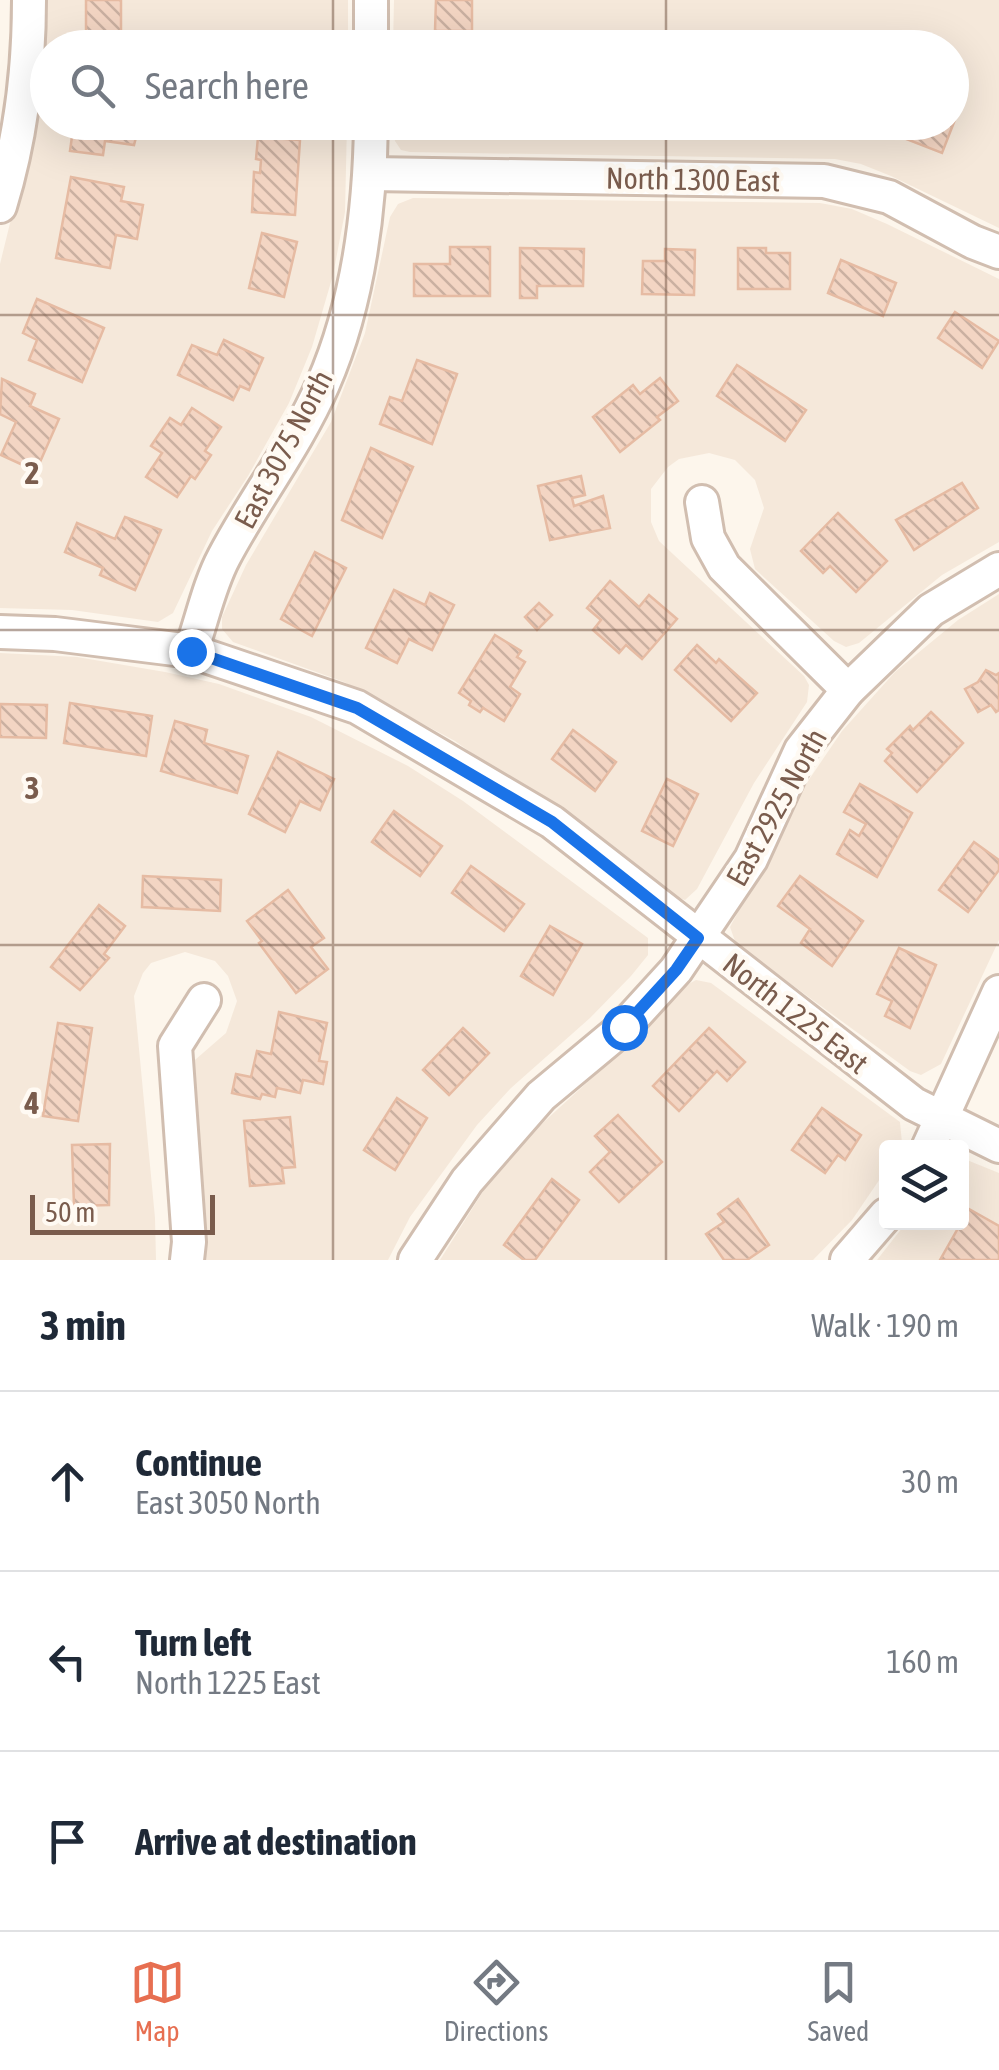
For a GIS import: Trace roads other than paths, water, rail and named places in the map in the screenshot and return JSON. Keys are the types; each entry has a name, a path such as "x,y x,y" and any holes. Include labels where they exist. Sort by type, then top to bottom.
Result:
{"street":[{"path":"0,206 16,154 29,56 29,0"},
{"path":"371,30 372,0"},
{"name":"East 3075 North","path":"191,651 222,559 289,452 324,382 352,293 366,226 371,140"},
{"name":"North 1300 East","path":"371,174 824,181 889,197 999,252"},
{"path":"702,502 708,538 724,567 848,690"},
{"name":"East 2925 North","path":"416,1260 467,1182 541,1096 624,1027 676,970 751,859 801,750 848,690 931,610 999,569"},
{"name":"North 1225 East","path":"0,632 55,634 191,651 357,708 552,822 914,1104 935,1133 999,1146"},
{"path":"935,1133 999,992"},
{"path":"187,1260 189,1242 175,1046 204,1000"},
{"path":"847,1260 879,1223"}]}
